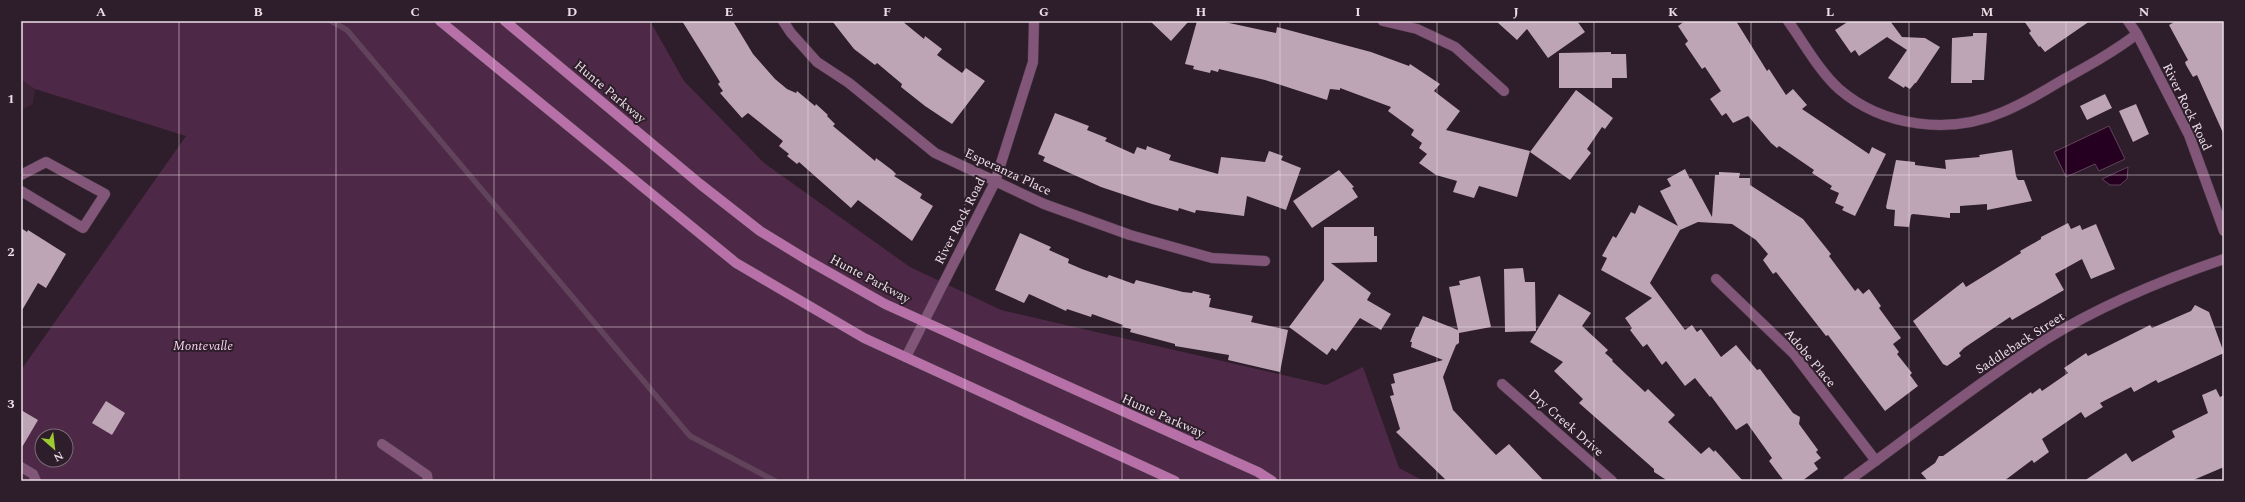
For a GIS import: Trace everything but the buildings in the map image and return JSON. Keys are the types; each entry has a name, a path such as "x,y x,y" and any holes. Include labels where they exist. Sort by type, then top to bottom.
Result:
{"main road":[{"path":"440,21 736,264 858,334 1175,481"},
{"name":"Hunte Parkway","path":"505,21 700,184 760,231 809,261 885,304 1258,472 1272,481"}],"street":[{"name":"Esperanza Place","path":"784,21 791,33 817,62 849,83 917,140 935,153 976,170 995,182 1044,204 1130,235 1174,249 1212,258 1265,261"},
{"name":"River Rock Road","path":"906,357 995,182 1033,62 1034,21"},
{"path":"1383,21 1417,29 1455,47 1504,91"},
{"path":"1788,21 1825,74 1839,89 1850,97 1883,114 1912,123 1943,125 1979,120 2002,112 2112,53 2136,34"},
{"name":"River Rock Road","path":"2128,21 2189,136 2224,231"},
{"path":"21,175 46,162 105,194 83,228 21,191"},
{"name":"Saddleback Street","path":"1848,481 1937,414 2045,340 2127,296 2169,278 2224,259"},
{"name":"Adobe Place","path":"1716,279 1794,354 1876,461"},
{"name":"Dry Creek Drive","path":"1502,384 1612,481"},
{"path":"382,444 427,474 428,481"},
{"path":"21,467 33,474 36,481"}],"shaded area":[{"path":"21,80 35,89 33,104 21,110"},
{"path":"2109,126 2125,159 2099,171 2095,164 2066,177 2054,152"},
{"path":"2128,167 2127,179 2120,185 2110,185 2102,179"}],"green space":[{"name":"Montevalle","path":"21,21 650,21 684,81 764,163 910,267 1001,310 1326,385 1363,367 1399,468 1424,481 21,481 21,370 186,136 35,89 21,80"}],"waterway":[{"path":"331,21 347,30 690,436 775,481"}]}
